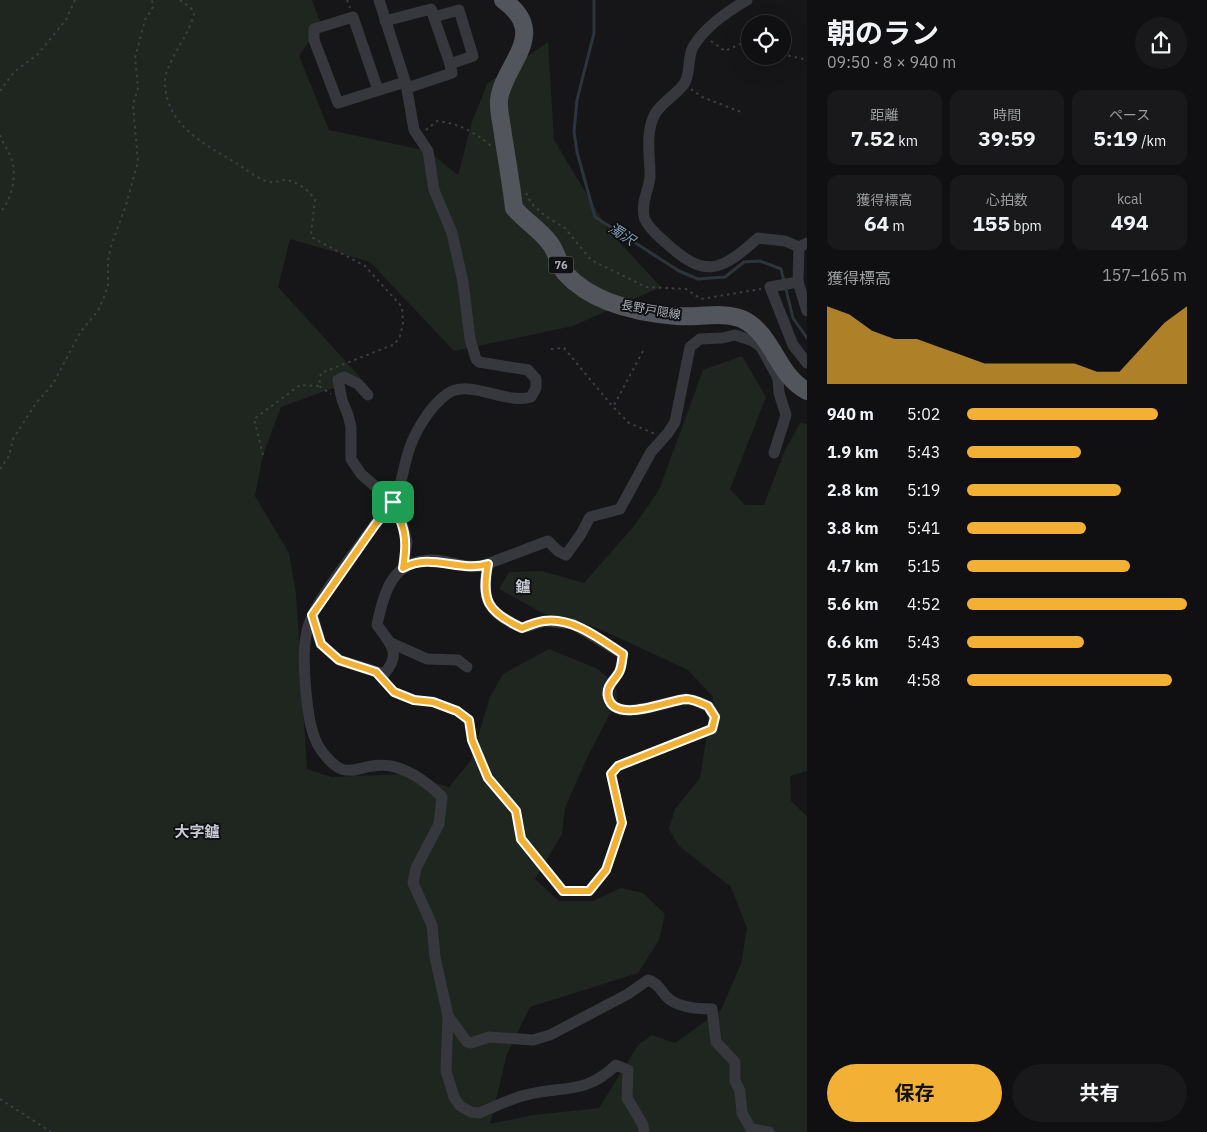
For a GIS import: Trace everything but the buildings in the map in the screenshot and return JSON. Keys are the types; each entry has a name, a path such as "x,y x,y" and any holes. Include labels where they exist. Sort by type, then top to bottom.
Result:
{"main road":[{"name":"長野戸隠線","path":"503,0 513,7 522,21 523,27 522,43 518,57 499,99 514,208 525,221 542,234 551,244 564,271 585,289 627,308 678,316 739,318 751,324 762,334 783,377 807,391"}],"street":[{"path":"379,0 406,85 414,130 428,151 434,190 452,233 463,282 470,339 476,359 479,362 528,370 536,379 536,388 531,397 519,400 472,389 455,390 446,395 416,431 408,453 402,480 393,502 312,615 303,656 308,707 314,737 320,749 339,769 347,771 390,766 404,770 430,785 442,797 439,824 416,868 412,883 432,925 435,957 448,1016 446,1071 454,1097 460,1106 479,1113 529,1094 579,1088 608,1073 616,1066 628,1070 627,1098 643,1125 644,1132"},
{"path":"747,0 722,15 692,48 685,83 655,114 648,149 650,177 643,198 644,218 659,236 682,258 707,268 718,266 736,258 758,238 803,245 794,283 807,312"},
{"path":"378,90 352,17 314,28 314,40 338,103 378,90 452,73 431,9 385,21"},
{"path":"434,16 459,10 473,56 450,64"},
{"path":"794,283 774,286 788,333 807,363"},
{"path":"312,615 321,644 339,660 384,674 391,666 394,655 389,642 377,624 383,598 393,575 403,568 435,560 470,568 488,564 548,541 558,551 566,554 581,534 590,517 620,509 651,452 675,422 690,347 700,338 722,338 734,335 753,341 760,347 783,377 779,392 786,415 774,453"},
{"path":"368,396 358,384 344,377 338,380 342,400 351,426 351,459 361,474 393,502 401,519 407,542 403,568"},
{"path":"488,564 485,580 486,598 497,613 511,623 522,628 545,621 573,624 600,638 623,654 620,671 608,686 608,697 614,706 627,710 642,710 668,702 688,699 708,706 715,717 712,729"},
{"path":"389,642 427,659 458,660 467,667"},
{"path":"448,1016 467,1042 471,1043 489,1037 533,1040 572,1025 628,994 648,980 654,981 670,1000 694,1009 712,1009 716,1042 735,1062 735,1081 740,1091 742,1113 750,1129 768,1132"}],"path":[{"path":"0,91 14,72 38,54 66,20 74,0"},
{"path":"0,469 9,456 14,439 25,420 36,403 53,384 81,330 98,311 104,298 108,285 108,261 111,246 126,205 138,162 133,105 138,88 135,58 145,20 152,7 152,0"},
{"path":"180,0 191,8 194,14 186,37 166,72 165,81 171,108 178,122 189,134 267,182 284,180 297,183 315,200 311,234 313,238 365,266 402,307 403,323 400,336 395,344 321,373 319,386"},
{"path":"703,36 725,51 741,43"},
{"path":"791,56 807,60"},
{"path":"685,83 702,97 741,112"},
{"path":"420,138 437,121 477,134 492,147"},
{"path":"0,135 12,163 13,181 7,203 0,212"},
{"path":"512,189 524,188 531,203 564,228 591,260 646,287 686,289 701,299 774,286"},
{"path":"551,350 564,348 613,407 629,423 664,438"},
{"path":"613,407 643,351"},
{"path":"263,455 254,419 300,385 319,386 342,400"},
{"path":"376,672 394,692 414,700 433,702 457,711 469,720 472,740 488,778 516,811 521,839 563,891 589,891 606,870 622,823 611,774 618,766 712,729"},
{"path":"0,1099 50,1132"}],"shaded area":[{"path":"0,0 312,0 321,24 299,56 329,130 428,151 458,175 472,122 487,84 548,42 554,140 609,231 661,287 573,326 454,351 370,262 290,239 278,287 361,378 281,407 263,455 255,496 289,553 296,594 307,769 331,777 406,774 449,787 471,760 490,697 503,674 549,649 598,669 616,685 617,700 586,760 565,808 562,834 535,879 559,901 593,901 621,888 643,893 665,914 659,940 638,973 530,1007 507,1054 490,1124 533,1115 599,1108 638,1045 652,1035 675,1043 721,1010 741,964 747,928 731,887 679,846 669,829 675,809 700,778 713,697 688,670 604,631 570,618 544,614 499,589 509,572 542,571 584,583 634,526 659,490 703,370 742,356 766,397 730,489 745,505 764,505 785,450 800,423 807,424 807,771 790,776 791,801 807,816 807,1132 0,1132"}],"waterway":[{"name":"濁沢","path":"594,0 594,33 577,100 574,132 577,152 595,217 679,271 698,279 725,277 744,262 760,261 781,269 793,318 807,338"}],"district":[{"name":"鑪","path":"523,587"},
{"name":"大字鑪","path":"197,832"}],"route":[{"path":"393,502 401,519 407,542 403,568 435,560 470,568 488,564 484,590 486,598 489,605 511,623 522,628 545,621 573,624 600,638 623,654 620,671 608,686 608,697 614,706 627,710 642,710 668,702 688,699 708,706 715,717 712,729 618,766 611,774 622,823 606,870 589,891 563,891 521,839 516,811 488,778 472,740 469,720 457,711 433,702 414,700 394,692 376,672 339,660 321,644 312,615 393,502"}]}
